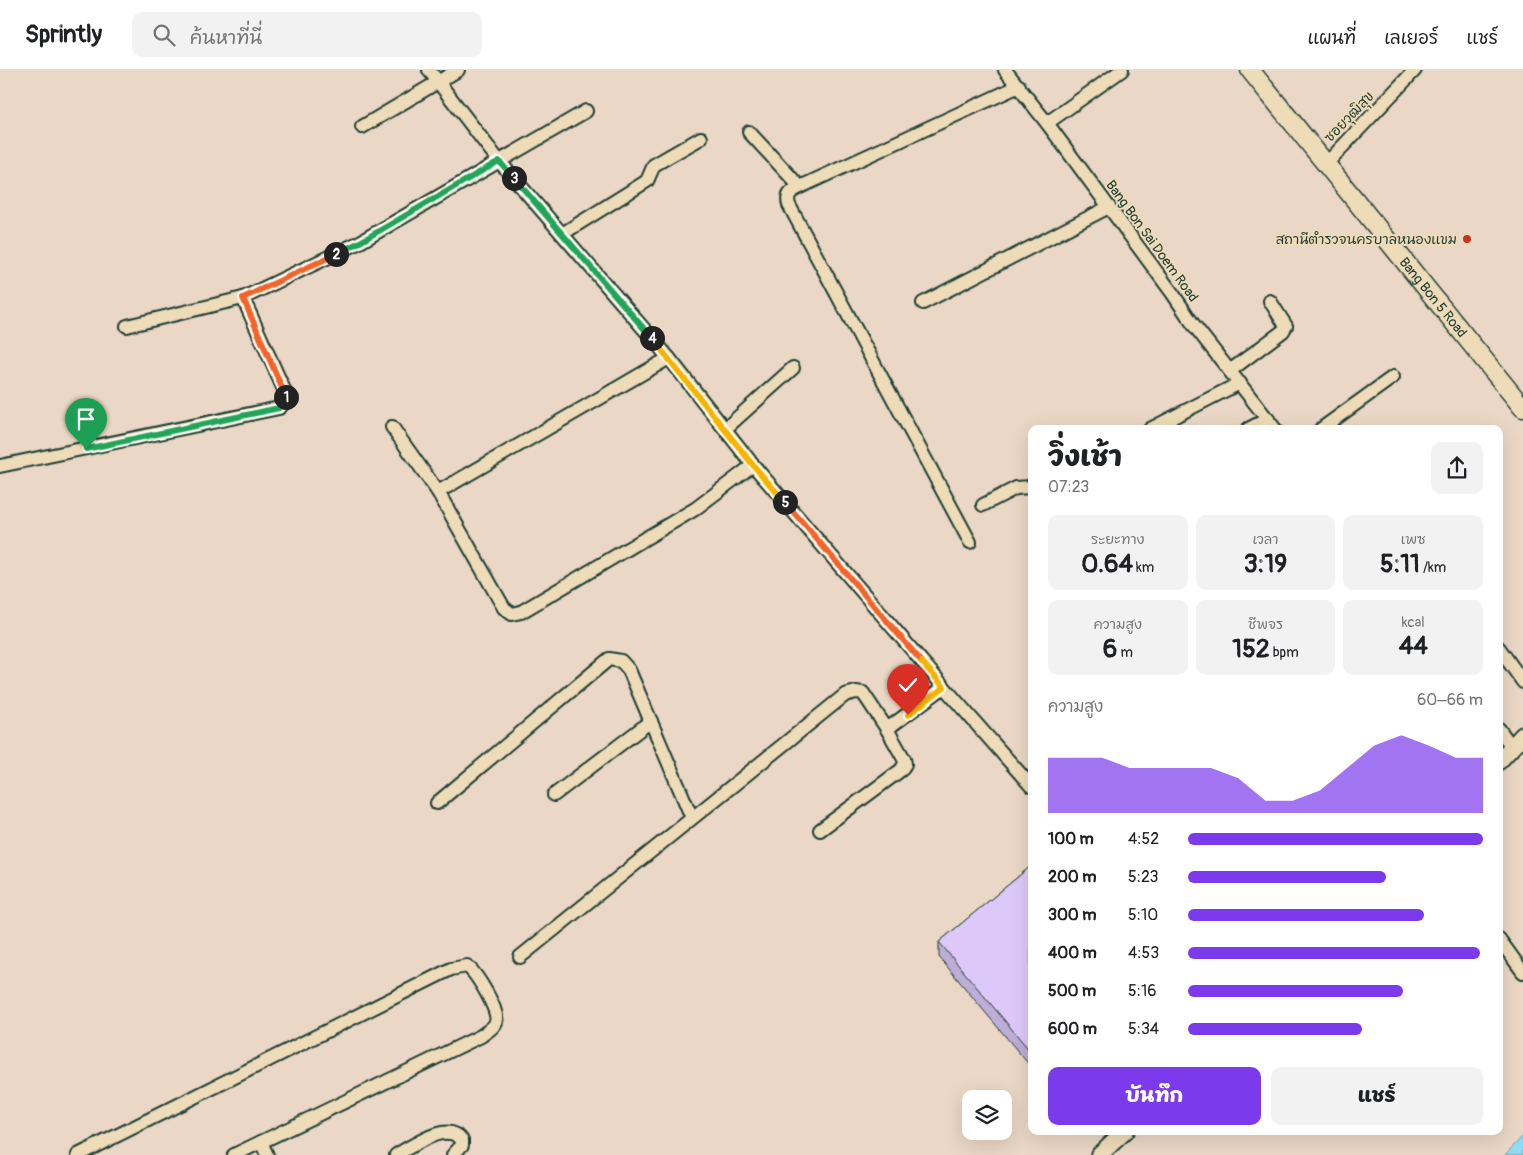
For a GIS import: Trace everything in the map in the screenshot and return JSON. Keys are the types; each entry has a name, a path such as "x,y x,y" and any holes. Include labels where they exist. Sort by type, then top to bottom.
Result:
{"main road":[{"name":"Bang Bon 5 Road","path":"1250,70 1523,408"}],"street":[{"path":"429,70 499,161 669,358 753,465 1028,783"},
{"path":"362,127 458,70"},
{"name":"Bang Bon Sai Doem Road","path":"1005,70 1047,123 1193,324 1231,370 1271,424"},
{"path":"1047,123 1122,70"},
{"name":"ซอยวุฒิสุข","path":"1326,164 1415,70"},
{"path":"970,542 787,199 790,192 800,187 1019,86"},
{"path":"128,326 243,298 360,242 586,111"},
{"path":"749,132 800,187"},
{"path":"562,234 647,181 654,165 701,138"},
{"path":"923,303 1109,208"},
{"path":"0,466 279,408 284,404 285,392 243,298"},
{"path":"1231,370 1283,331 1286,326 1284,320 1270,301"},
{"path":"438,492 669,358"},
{"path":"725,429 793,368"},
{"path":"1327,425 1393,377"},
{"path":"1158,425 1240,383"},
{"path":"392,427 438,492 504,608 512,614 521,612 695,509 753,465"},
{"path":"983,505 1016,488 1028,487"},
{"path":"1503,654 1523,682"},
{"path":"437,803 609,659 621,661 629,670 692,818"},
{"path":"887,729 944,687"},
{"path":"520,957 845,695 856,692 863,693 887,729 905,764 901,770 820,830"},
{"path":"554,795 651,720"},
{"path":"1503,732 1518,741 1503,757"},
{"path":"1503,944 1523,972"},
{"path":"78,1155 451,969 467,966 473,970 497,1017 496,1023 481,1036 234,1155"},
{"path":"396,1155 434,1135 445,1132 454,1133 462,1140 462,1145 453,1155"},
{"path":"1099,1155 1122,1135"},
{"path":"261,1142 267,1155"}],"water":[{"path":"1523,1136 1523,1155 1505,1155"}],"building":[{"path":"1028,868 1028,1048 939,942"}],"place":[{"name":"สถานีตำรวจนครบาลหนองแขม","path":"1467,239"}],"route":[{"path":"86,449 279,408 284,404 285,392 243,298 360,242 499,161 669,358 753,465 944,687 908,715"}]}
